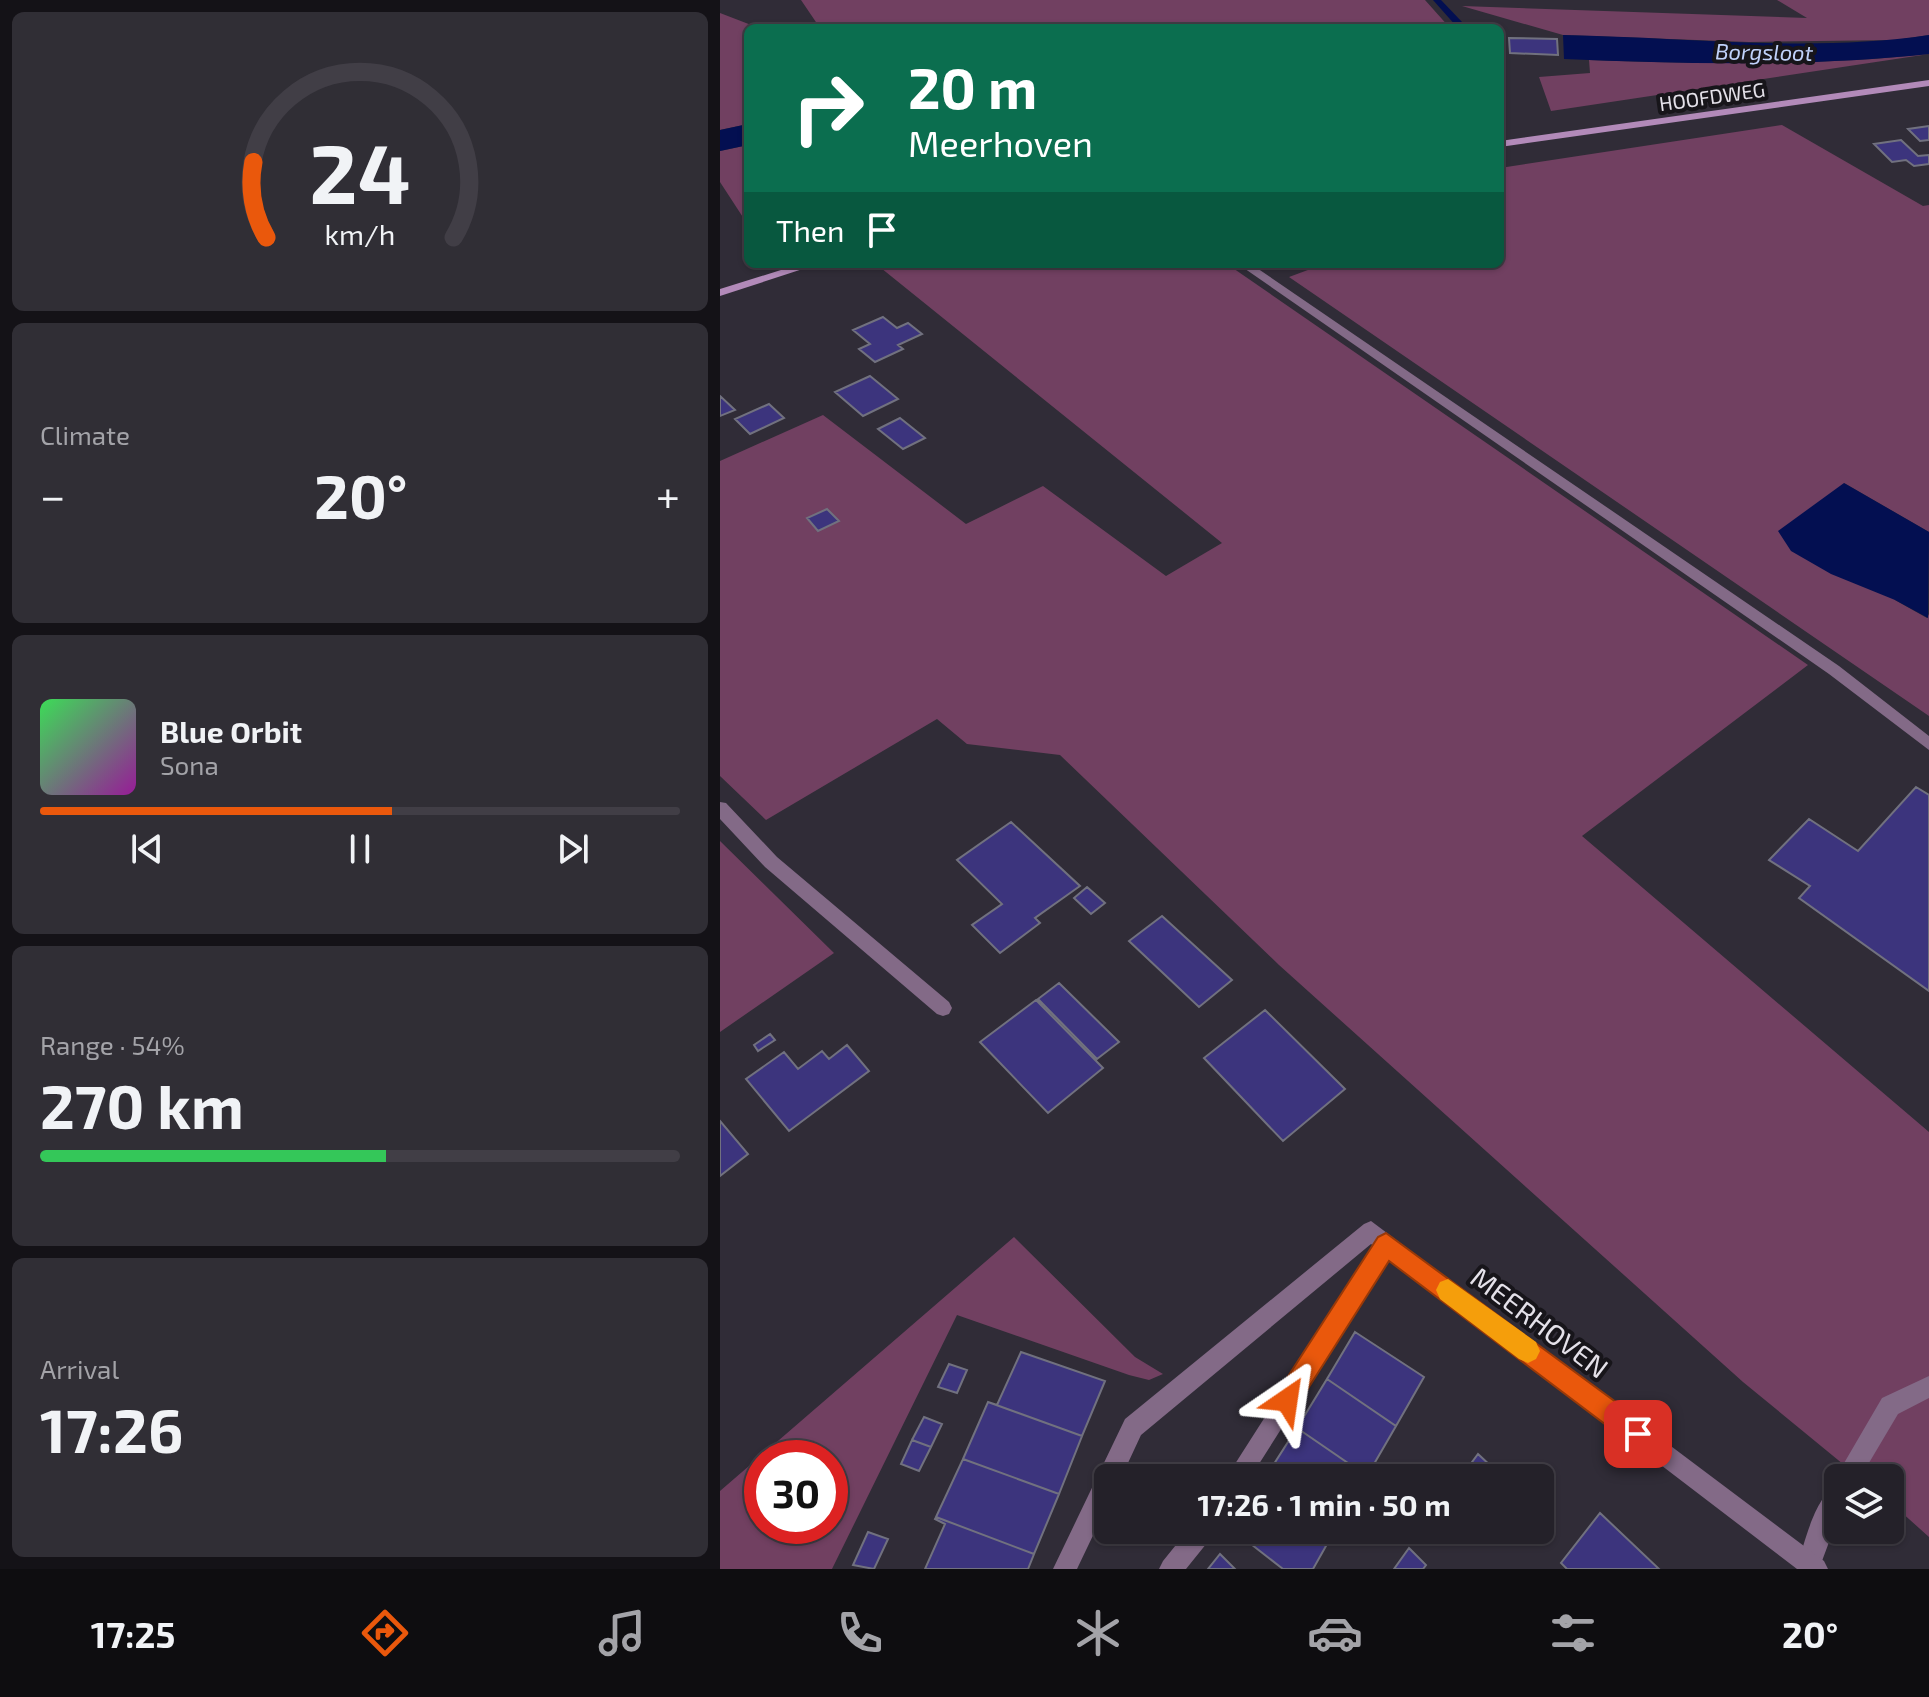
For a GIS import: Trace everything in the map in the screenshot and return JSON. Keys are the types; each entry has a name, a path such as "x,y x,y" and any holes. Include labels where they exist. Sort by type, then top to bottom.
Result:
{"main road":[{"name":"HOOFDWEG","path":"1504,143 1929,83"},
{"path":"720,293 799,268"}],"street":[{"path":"1250,268 1834,670 1929,744"},
{"path":"720,808 771,862 943,1008"},
{"path":"1115,1464 1133,1427 1371,1231 1386,1245 1246,1464"},
{"name":"MEERHOVEN","path":"1386,1245 1811,1567"},
{"path":"1856,1464 1890,1406 1929,1387"},
{"path":"1065,1569 1094,1508"},
{"path":"1811,1567 1824,1520"},
{"path":"1171,1569 1192,1544"}],"shaded area":[{"path":"801,0 1425,0 1446,24 817,24"},
{"path":"1777,0 1929,0 1929,35 1896,40 1749,42 1563,35 1462,6 1807,18"},
{"path":"720,13 749,24 744,24 744,125 720,130"},
{"path":"1929,54 1551,111 1539,77 1590,73 1589,60 1759,63 1844,61"},
{"path":"1782,125 1923,206 1929,205 1929,532 1844,483 1895,600 1927,618 1929,614 1929,716 1289,277 1313,268 1504,268 1504,167"},
{"path":"744,146 744,219 720,182 720,151"},
{"path":"881,268 1233,268 1808,665 1582,836 1929,1132 1929,1537 1904,1515 1904,1464 1843,1464 1743,1382 1279,965 1060,755 967,744 937,719 766,820 720,776 720,461 823,415 966,524 1043,486 1166,576 1222,543"},
{"path":"720,841 834,953 720,1032"},
{"path":"1014,1237 1135,1357 1163,1374 1149,1380 1129,1375 957,1315 848,1536 848,1440 779,1440"},
{"path":"744,1470 744,1544 844,1544 832,1569 720,1569 720,1491"}],"water":[{"name":"Borgsloot","path":"1563,35 1838,43 1929,35 1929,54 1837,61 1747,63 1564,59"},
{"path":"744,125 744,146 720,151 720,130"},
{"path":"1844,483 1929,532 1928,618 1895,600 1831,574 1791,551 1778,531"}],"building":[{"path":"1509,38 1557,39 1558,55 1510,53"},
{"path":"1929,126 1929,140 1920,141 1908,129"},
{"path":"1901,140 1918,156 1929,155 1929,164 1914,166 1906,160 1892,162 1874,144"},
{"path":"883,317 897,328 908,323 922,334 898,345 903,349 875,362 859,349 870,344 853,330"},
{"path":"870,376 898,399 863,416 835,392"},
{"path":"720,396 735,410 720,416"},
{"path":"769,404 784,418 750,434 735,419"},
{"path":"900,418 925,438 903,449 878,429"},
{"path":"827,509 839,521 818,531 807,518"},
{"path":"1916,787 1929,795 1929,991 1799,898 1810,886 1769,860 1809,819 1858,851"},
{"path":"1011,822 1080,886 1035,918 1040,923 1000,953 972,925 1002,904 957,860"},
{"path":"1087,887 1105,903 1091,914 1074,898"},
{"path":"1162,916 1232,980 1199,1007 1129,941"},
{"path":"1059,983 1119,1042 1097,1059 1038,999"},
{"path":"1036,1000 1103,1068 1048,1113 980,1042"},
{"path":"1265,1010 1345,1089 1283,1141 1204,1058"},
{"path":"770,1034 775,1040 758,1051 754,1045"},
{"path":"847,1045 869,1071 789,1131 746,1079 784,1052 798,1069 822,1051 829,1059"},
{"path":"720,1121 748,1154 720,1176"},
{"path":"1355,1332 1424,1377 1396,1426 1327,1379"},
{"path":"1021,1352 1105,1381 1082,1436 988,1402 997,1405"},
{"path":"949,1364 967,1370 957,1393 938,1387"},
{"path":"1327,1379 1396,1426 1374,1464 1350,1464 1297,1428"},
{"path":"988,1402 1082,1436 1059,1494 963,1459"},
{"path":"924,1417 942,1424 931,1447 912,1440"},
{"path":"1297,1428 1350,1464 1274,1464"},
{"path":"912,1440 931,1447 919,1471 901,1464"},
{"path":"1478,1454 1489,1464 1471,1464"},
{"path":"963,1459 1059,1494 1034,1554 936,1517"},
{"path":"1600,1513 1659,1569 1567,1569 1561,1563"},
{"path":"936,1517 1034,1554 1028,1569 925,1569 945,1524"},
{"path":"868,1532 888,1539 874,1569 853,1565"},
{"path":"1251,1544 1327,1544 1313,1569 1283,1569"},
{"path":"1409,1548 1426,1565 1423,1569 1394,1569"},
{"path":"1220,1554 1235,1569 1208,1569"}],"waterway":[{"path":"1437,0 1459,24"}],"slow traffic":[{"path":"1448,1290 1528,1351"}],"route":[{"path":"1287,1400 1386,1245 1638,1434"}]}
